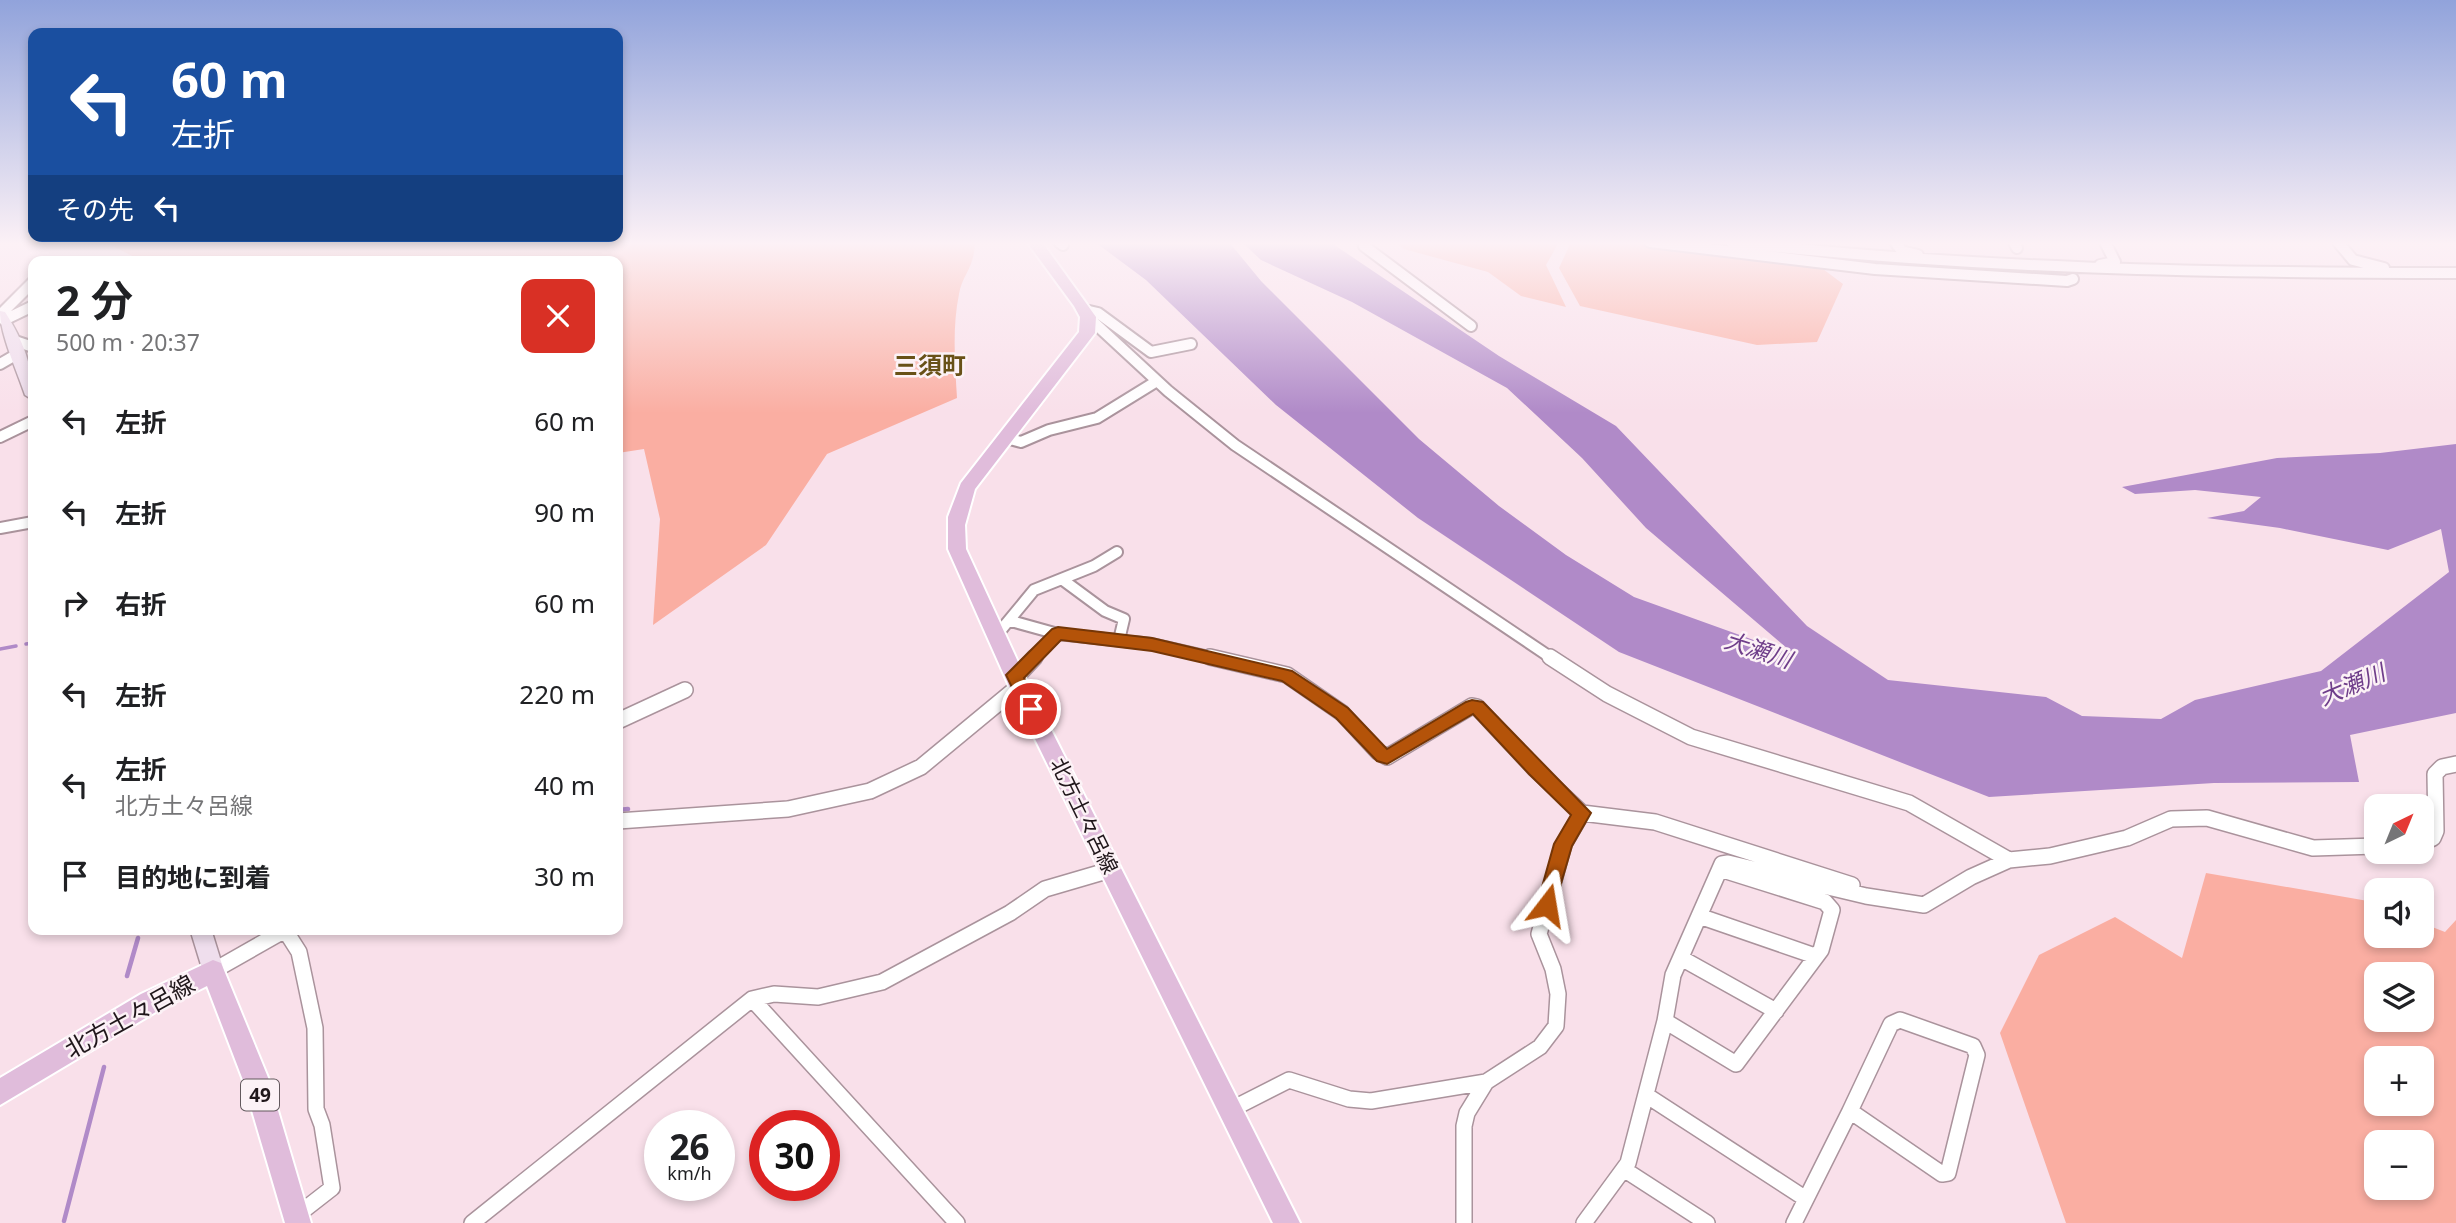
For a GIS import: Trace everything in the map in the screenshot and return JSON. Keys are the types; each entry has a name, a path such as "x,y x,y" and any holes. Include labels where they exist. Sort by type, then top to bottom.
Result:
{"main road":[{"path":"1075,299 1086,314"},
{"name":"北方土々呂線","path":"1086,314 1087,333 1080,345 967,487 957,510 954,531 960,560 1003,629 1017,680 1287,1223"},
{"path":"2,317 22,347 28,373"},
{"path":"202,935 213,971"},
{"name":"北方土々呂線","path":"0,1092 150,1002 213,971 256,1080 297,1220"}],"street":[{"path":"2,317 18,299"},
{"path":"1435,299 1471,326"},
{"path":"2,317 28,308"},
{"path":"1086,314 1098,313 1151,352 1191,344"},
{"path":"1086,314 1157,381 1235,445 1360,527 1517,637 1647,716 1718,747 1909,803 2009,860"},
{"path":"0,364 22,347"},
{"path":"1006,438 1021,442 1045,432 1097,418 1157,381"},
{"path":"0,437 28,423"},
{"path":"0,528 28,523"},
{"path":"1003,629 1034,590 1094,566 1117,552"},
{"path":"1063,580 1105,611 1124,619 1119,640"},
{"path":"1003,629 1119,640 1202,654 1287,675 1342,713 1387,757 1472,706 1477,707 1535,769 1582,813 1655,822 1902,901"},
{"path":"623,821 788,809 829,802 870,790 921,767 1017,680 1021,672 1058,634"},
{"path":"623,719 685,690"},
{"path":"2434,794 2433,778 2436,771 2440,767 2456,764"},
{"path":"2434,796 2434,836"},
{"path":"1230,1110 1289,1080 1349,1099 1371,1101 1486,1082 1540,1047 1556,1026 1558,994 1553,969 1539,934 1564,844 1582,813"},
{"path":"1584,1223 1625,1170 1665,1021 1673,975 1723,864 1866,896 1924,905 1971,877 2009,860 2076,851 2127,838 2171,819 2207,818 2313,848 2364,846"},
{"path":"1665,1021 1736,1064 1821,950 1832,910 1825,902 1720,869"},
{"path":"472,1223 752,999 774,994 818,997 882,982 1010,913 1045,889 1110,870"},
{"path":"1699,916 1815,956"},
{"path":"213,971 277,935"},
{"path":"289,935 299,952 315,1028 316,1109 322,1125 332,1188 297,1220"},
{"path":"1681,958 1776,1012"},
{"path":"752,999 957,1223"},
{"path":"1794,1223 1891,1024 1900,1020 1973,1046 1977,1055 1948,1172 1942,1174 1850,1111"},
{"path":"1464,1223 1464,1126 1467,1113 1486,1082"},
{"path":"1646,1095 1806,1199"},
{"path":"1625,1170 1707,1223"}],"shaded area":[{"path":"623,299 959,299 955,320 957,398 827,454 766,545 653,625 660,519 644,449 623,452"},
{"path":"1534,299 1562,299 1566,307"},
{"path":"1576,299 1836,299 1817,342 1757,345 1580,306"},
{"path":"2206,873 2364,900 2364,948 2434,948 2434,928 2445,932 2456,920 2456,1223 2066,1223 2000,1033 2039,955 2115,917 2182,958"}],"water":[{"name":"大瀬川","path":"1166,299 1279,299 1419,439 1499,506 1566,555 1634,597 1795,655 1646,528 1582,458 1507,388 1346,299 1415,299 1499,356 1616,426 1807,626 1888,680 2046,697 2082,716 2161,719 2195,700 2321,671 2449,572 2441,529 2388,550 2280,528 2207,518 2244,511 2261,497 2195,490 2135,494 2122,487 2277,458 2380,453 2456,444 2456,713 2350,735 2359,782 2214,783 1989,797 1619,652 1418,518 1276,405"}],"waterway":[{"path":"0,649 16,646"},
{"path":"623,810 628,809"},
{"path":"127,976 138,938"},
{"path":"64,1221 104,1067"}],"district":[{"name":"三須町","path":"930,366"}],"route":[{"path":"1031,709 1014,675 1021,672 1058,634 1152,645 1287,675 1342,713 1387,757 1472,706 1477,707 1535,769 1582,813 1564,844 1547,905"}]}
